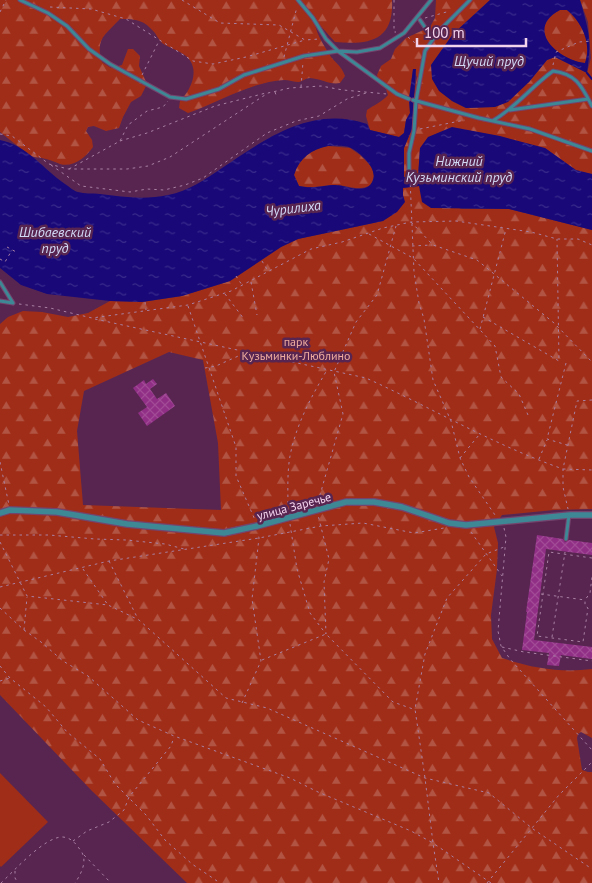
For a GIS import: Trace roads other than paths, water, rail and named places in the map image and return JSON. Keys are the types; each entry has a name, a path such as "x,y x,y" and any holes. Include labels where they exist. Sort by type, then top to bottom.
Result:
{"street":[{"name":"улица Заречье","path":"0,513 10,510 57,512 127,524 224,533 346,502 374,502 402,507 449,523 466,524 499,520 592,515"}],"lane":[{"path":"20,0 54,17 67,26 89,49 110,64 170,97 186,98 219,89 244,75 304,56 338,51 357,52 380,48 404,33 431,0"},
{"path":"298,0 313,18 326,39 338,51 398,94 479,118 530,129 592,151"},
{"path":"410,174 409,153 414,131 413,100 425,51 433,39 470,0"},
{"path":"420,20 433,39"},
{"path":"493,120 509,110 538,82 553,71 571,75 582,86 592,106"},
{"path":"509,110 588,99"},
{"path":"0,282 13,303 0,301"},
{"path":"566,539 570,515"}],"water":[{"name":"Щучий пруд","path":"490,0 580,0 589,36 587,73 555,57 547,60 529,82 508,102 495,107 466,108 452,101 439,91 432,79 431,65 453,34","holes":["560,10 567,10 577,21 584,34 587,48 585,63 575,61 556,50 545,34 545,26 550,18"]},
{"name":"Шибаевский пруд","path":"413,69 416,69 412,129 404,148 404,177 418,177 420,148 428,137 452,127 500,136 545,148 576,170 592,174 592,230 509,209 431,208 422,202 419,186 403,188 405,202 397,212 383,221 298,239 281,247 230,281 182,296 142,302 110,301 47,294 21,285 0,268 0,140 27,152 73,190 83,193 126,197 159,197 190,188 272,136 308,122 327,119 347,119 367,124 370,130 399,137 404,133 406,120 410,113 409,99","holes":["328,146 349,147 365,159 374,175 370,185 362,189 337,185 299,186 294,175 299,164 307,155 317,149"]}],"waterway":[{"path":"587,73 592,79"}],"water label":[{"name":"Нижний Кузьминский пруд","path":"459,170"},
{"name":"Чурилиха","path":"293,208"}],"park label":[{"name":"парк Кузьминки-Люблино","path":"296,348"}]}
